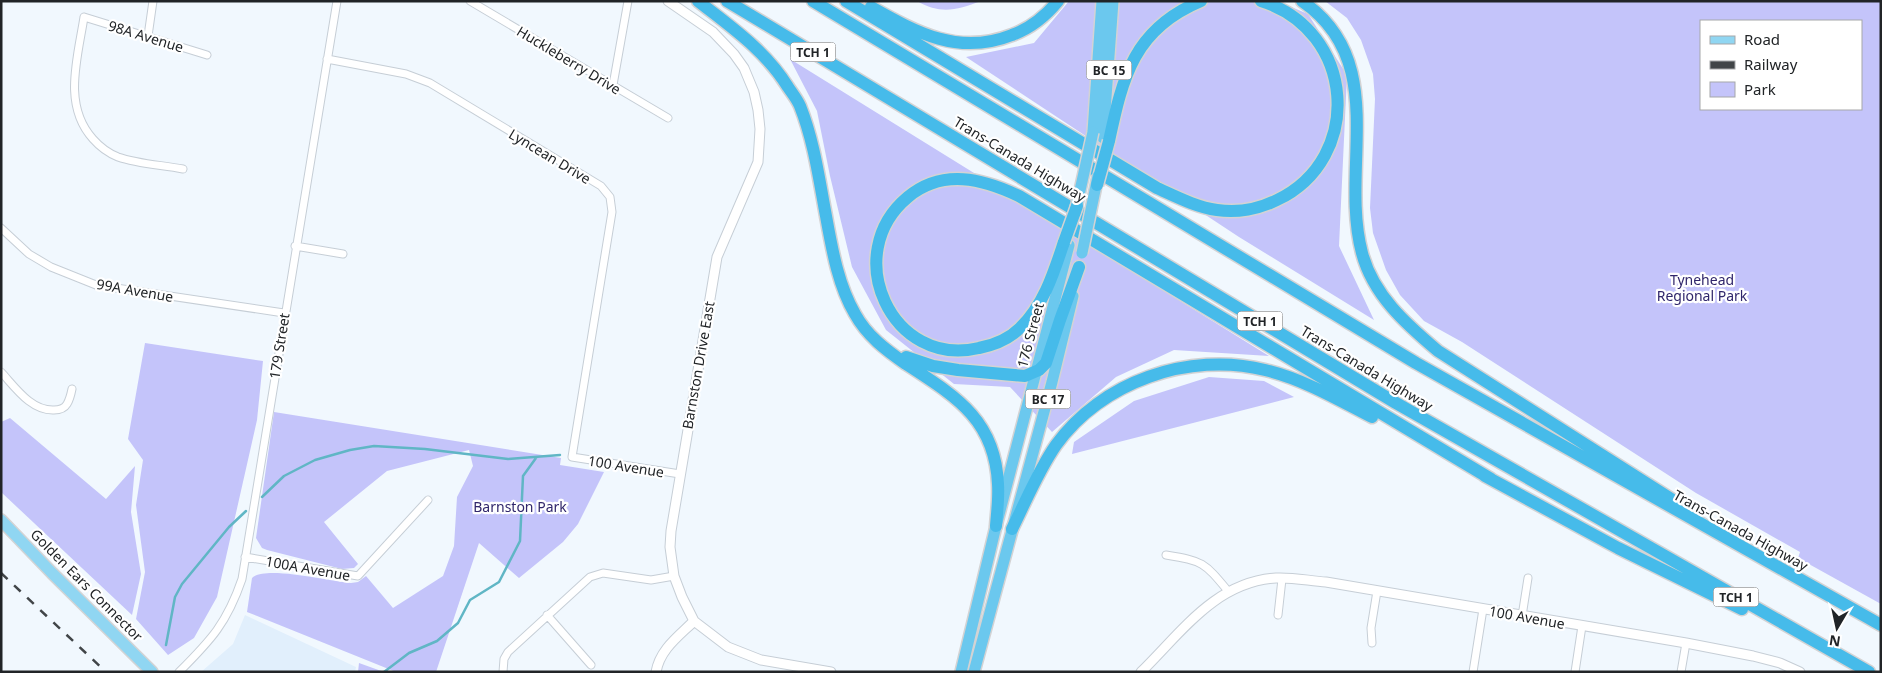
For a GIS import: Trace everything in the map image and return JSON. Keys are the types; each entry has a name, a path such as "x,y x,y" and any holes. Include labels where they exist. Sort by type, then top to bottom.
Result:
{"highway":[{"path":"698,1 752,43 771,63 799,104 812,145 830,234 843,284 855,315 881,346 942,388 967,408 982,427 989,441 996,466 998,484 996,526"},
{"name":"Trans-Canada Highway","path":"727,1 1396,403 1869,672"},
{"name":"Trans-Canada Highway","path":"813,1 1416,363 1750,553 1881,625"},
{"path":"846,1 1157,188 1202,208 1234,211 1272,203 1304,183 1322,160 1330,145 1336,125 1338,108 1337,86 1332,68 1322,47 1306,28 1291,15 1261,1"},
{"path":"860,1 925,35 942,41 983,44 1001,40 1036,23 1058,1"},
{"name":"BC 15","path":"1102,1 1102,137"},
{"name":"BC 15","path":"1077,206 1102,137 1113,1"},
{"path":"1097,185 1102,137 1123,84 1140,49 1166,20 1201,1"},
{"path":"1302,1 1324,20 1335,34 1349,61 1353,74 1358,105 1355,209 1358,232 1362,254 1386,301 1413,330 1438,351 1646,482 1750,553"},
{"path":"1077,206 1067,243 1045,293 1020,329 1009,337 976,349 964,351 936,347 914,337 896,321 885,303 877,281 876,257 880,235 892,214 915,191 934,182 957,179 981,181 995,185 1019,196 1491,479"},
{"name":"BC 17","path":"974,672 1052,382 1097,185"},
{"name":"176 Street","path":"960,672 1067,243"},
{"path":"881,346 914,361 958,370 1025,376 1036,372 1046,363 1079,267"},
{"path":"1012,529 1045,462 1062,438 1084,415 1124,387 1146,377 1175,369 1206,365 1239,365 1262,369 1300,381 1323,392 1491,479 1618,548 1848,660"}],"main road":[{"name":"Golden Ears Connector","path":"1,520 152,672"}],"street":[{"path":"148,36 153,1"},
{"name":"179 Street","path":"179,672 208,643 226,618 242,579 284,313 337,1"},
{"name":"Huckleberry Drive","path":"470,1 668,118"},
{"path":"613,86 628,1"},
{"name":"Barnston Drive East","path":"668,1 713,32 734,54 744,68 754,92 760,129 758,162 717,257 671,531 670,547 674,576 694,621 728,647 761,660 831,672"},
{"name":"98A Avenue","path":"182,169 118,156 103,149 87,132 77,111 74,91 84,16 208,55"},
{"name":"Lyncean Drive","path":"327,58 406,74 430,83 601,186 610,197 612,212 572,457"},
{"name":"99A Avenue","path":"1,228 29,254 51,267 96,284 284,313"},
{"path":"296,246 344,254"},
{"path":"1,372 30,402 46,410 64,408 72,389"},
{"name":"100 Avenue","path":"572,457 680,474"},
{"name":"100A Avenue","path":"245,557 358,576 428,500"},
{"path":"1141,672 1187,624 1214,601 1228,592 1204,565 1194,560 1166,555"},
{"path":"503,672 505,655 590,576 603,573 651,580 674,576"},
{"path":"1278,615 1282,578"},
{"name":"100 Avenue","path":"1228,592 1252,583 1282,578 1326,582 1686,643 1753,656 1780,663 1800,672"},
{"path":"1522,616 1528,578"},
{"path":"1372,643 1371,628 1377,591"},
{"path":"1473,672 1483,609"},
{"path":"547,615 591,665"},
{"path":"656,672 658,664 669,645 694,621"},
{"path":"1575,672 1582,626"},
{"path":"1681,672 1686,643"}],"shaded area":[{"path":"245,615 356,667 355,672 201,672 233,644"}],"green space":[{"path":"917,1 981,1 957,9 941,10"},
{"path":"1069,1 1277,1 1308,14 1347,75 1339,246 1374,320 1239,237 966,57 1034,43"},
{"name":"Tynehead Regional Park","path":"1325,1 1881,1 1881,604 1798,558 1800,552 1696,493 1462,342 1424,321 1400,295 1386,270 1373,233 1370,208 1375,99 1373,74 1361,40 1347,18"},
{"path":"790,59 1269,356 1174,350 1116,377 1052,432 1010,387 954,384 886,330 852,267 830,176 817,111"},
{"path":"145,343 263,361 257,420 217,597 194,638 168,655 136,619 145,572 136,505 143,460 128,439"},
{"path":"1209,377 1264,381 1294,397 1072,454 1074,442 1134,401"},
{"name":"Barnston Park","path":"274,412 561,458 560,465 604,472 578,524 563,542 519,578 479,543 436,672 396,672 247,612 252,578 259,574 271,573 351,583 358,582 366,576 393,608 443,576 454,546 457,497 473,466 469,450 387,471 324,522 358,564 354,568 342,569 267,550 262,548 256,538"},
{"path":"10,418 106,499 135,466 131,512 141,574 132,615 1,492 1,422"},
{"path":"359,663 384,672 358,672"}],"waterway":[{"path":"262,497 284,476 315,460 350,450 374,446 425,449 508,459 560,455"},
{"path":"384,672 409,653 437,641 458,623 470,600 499,582 520,541 523,476 536,458"},
{"path":"166,645 175,597 182,584 229,527 246,511"}],"railway":[{"path":"1,573 106,672"}]}
